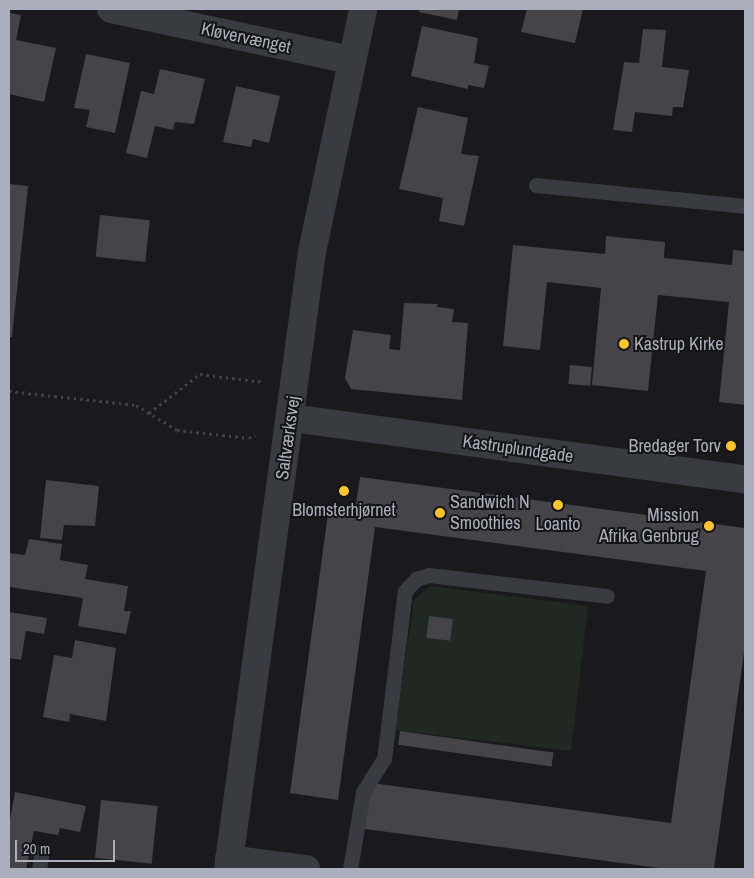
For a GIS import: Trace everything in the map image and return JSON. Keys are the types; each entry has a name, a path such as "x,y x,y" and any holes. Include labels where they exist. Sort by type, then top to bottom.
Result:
{"street":[{"name":"Kløvervænget","path":"111,9 352,60"},
{"name":"Saltværksvej","path":"228,864 291,418 312,252 363,9"},
{"name":"Kastruplundgade","path":"291,418 745,479"},
{"path":"228,864 306,869"}],"lane":[{"path":"536,185 745,206"},
{"path":"350,869 363,792 384,759 405,591 416,579 429,575 607,596"},
{"path":"39,869 42,851"}],"path":[{"path":"9,391 136,405 149,413 177,430 249,438 291,418 266,382 200,374 149,413"}],"shaded area":[{"path":"430,586 588,606 571,751 395,730 414,600"}],"building":[{"path":"420,9 459,9 457,20 419,12"},
{"path":"527,9 583,9 575,43 521,32"},
{"path":"9,13 21,15 16,40 56,48 44,102 9,94"},
{"path":"422,26 478,38 474,63 489,66 484,88 468,85 468,89 411,76"},
{"path":"643,29 666,30 662,67 689,70 683,107 673,107 672,116 635,112 632,132 613,130 624,62 639,63"},
{"path":"86,54 130,63 115,133 86,127 90,110 74,108"},
{"path":"160,69 205,79 194,124 175,122 173,130 155,126 147,158 126,153 141,91 154,94"},
{"path":"236,86 280,96 269,143 253,139 251,147 223,142"},
{"path":"418,107 468,118 461,154 479,156 464,226 439,221 443,198 399,189"},
{"path":"9,184 28,186 12,337 9,337"},
{"path":"100,215 150,220 145,262 96,257"},
{"name":"Kastrup Kirke","path":"606,236 665,242 664,258 732,265 733,250 745,251 745,405 719,402 729,302 658,295 648,391 592,385 601,288 547,282 540,350 503,346 513,245 605,254"},
{"path":"404,303 438,304 437,307 454,309 452,322 468,323 462,400 351,389 345,378 353,330 391,335 389,349 400,350"},
{"path":"570,365 592,367 590,386 568,384"},
{"path":"360,477 745,528 745,645 714,869 667,869 365,829 371,783 671,823 706,571 375,527 338,800 290,793 329,506 355,510"},
{"path":"46,480 99,486 95,526 64,525 62,540 40,538"},
{"path":"29,539 62,544 60,560 88,565 85,579 128,586 124,611 131,611 126,634 78,626 83,598 9,587 9,553 25,555"},
{"path":"9,612 47,618 44,634 26,631 21,660 9,658"},
{"path":"429,616 453,619 450,641 426,638"},
{"path":"75,640 116,648 106,721 70,714 69,722 43,717 54,655 72,658"},
{"path":"400,731 553,753 552,766 398,745"},
{"path":"15,792 86,806 80,832 60,828 58,835 34,831 26,869 9,869 9,825"},
{"path":"101,800 158,806 152,864 95,858"}],"place":[{"name":"Kastrup Kirke","path":"624,344"},
{"name":"Bredager Torv","path":"731,446"},
{"name":"Blomsterhjørnet","path":"344,491"},
{"name":"Loanto","path":"558,505"},
{"name":"Sandwich N Smoothies","path":"440,513"},
{"name":"Mission Afrika Genbrug","path":"709,526"}]}
